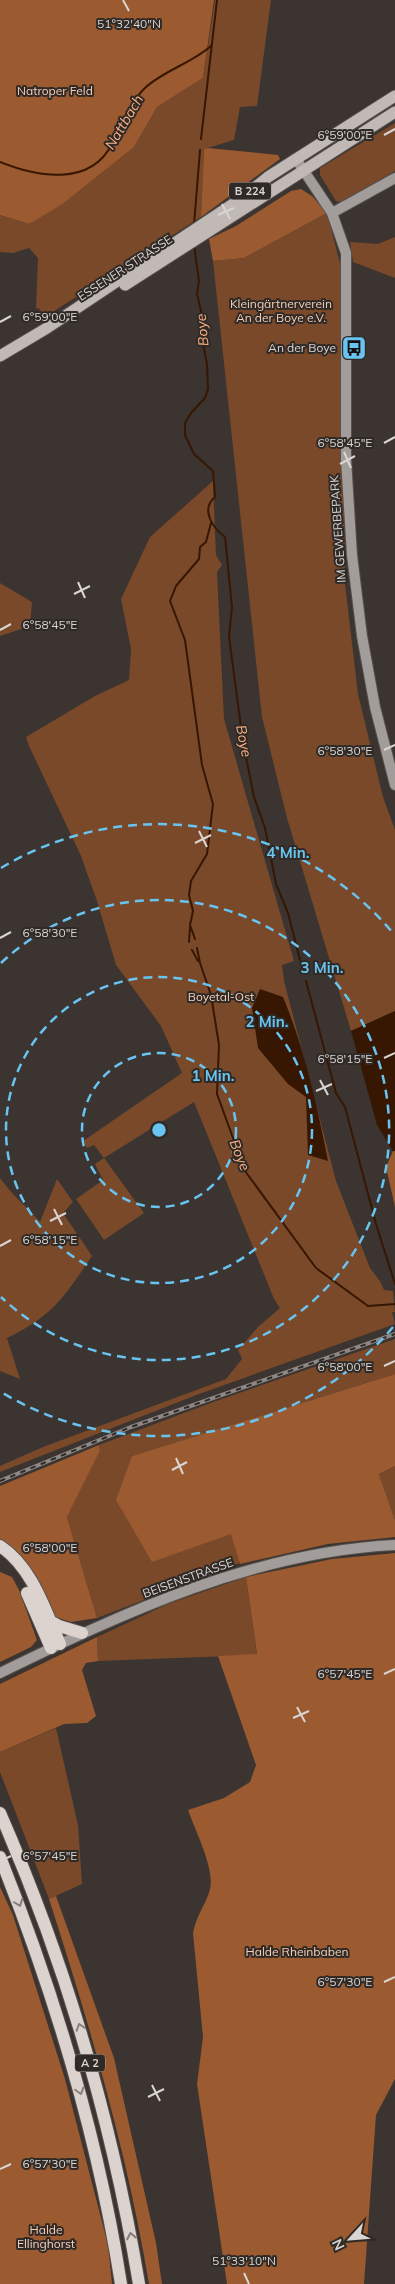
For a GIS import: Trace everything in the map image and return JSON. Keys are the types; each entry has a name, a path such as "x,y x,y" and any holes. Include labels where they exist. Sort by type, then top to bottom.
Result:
{"highway":[{"path":"0,1546 10,1553 25,1569 50,1621 56,1646"},
{"path":"0,1556 20,1575 56,1646"},
{"path":"50,1621 59,1626 82,1633"},
{"name":"A 2","path":"0,1813 38,1905 86,2048 122,2194 139,2284"},
{"name":"A 2","path":"0,1857 37,1953 86,2113 103,2184 121,2284"}],"main road":[{"name":"B 224","path":"187,240 296,159 395,96"},
{"name":"B 224","path":"205,228 304,171 395,112"},
{"name":"ESSENER STRASSE","path":"0,356 187,240"},
{"name":"ESSENER STRASSE","path":"0,365 187,240"}],"street":[{"name":"IM GEWERBEPARK","path":"296,159 332,213 346,253 346,459 354,581 375,707 395,785"},
{"path":"332,213 395,178"},
{"name":"BEISENSTRASSE","path":"0,1673 82,1633 179,1593 267,1565 334,1551 395,1546"}],"green space":[{"name":"Natroper Feld","path":"0,0 214,0 203,78 157,107 134,147 61,205 29,224 0,215"},
{"path":"215,0 271,0 257,106 240,107 234,140 204,149 201,217 34,324 40,309 36,308 38,258 29,248 13,253 0,252 0,215 29,224 134,147 157,107 203,78"},
{"path":"395,123 395,171 341,202 336,201 320,175 320,168"},
{"path":"204,149 278,155 280,159 201,217"},
{"path":"301,189 312,196 327,213 244,258 213,261 209,239 236,226 291,191"},
{"name":"Kleingärtnerverein An der Boye e.V.","path":"327,213 342,271 345,584 358,694 383,797 395,830 395,1011 351,1031 287,818 262,717 213,261 244,258"},
{"path":"395,237 395,278 353,262 350,242 378,244"},
{"name":"Boyetal-Ost","path":"213,481 216,555 222,565 217,572 224,719 294,961 282,965 284,981 336,1181 370,1268 384,1290 393,1291 395,1312 392,1312 395,1324 199,1394 0,1472 0,1466 43,1447 226,1379 242,1359 238,1350 258,1327 280,1308 274,1299 194,1102 104,1158 94,1145 87,1148 83,1141 182,1073 161,1026 116,965 81,856 26,737 95,696 129,680 131,649 121,599 150,537"},
{"path":"0,583 32,602 30,626 0,636"},
{"path":"393,1151 395,1151 395,1207 386,1167"},
{"path":"104,1158 144,1213 104,1240 76,1199 103,1180 95,1164"},
{"path":"0,1178 40,1222 57,1179 73,1202 63,1213 92,1256 74,1283 47,1313 7,1338 20,1379 0,1371"},
{"path":"395,1339 395,1374 132,1456 232,1534 240,1563 97,1618 67,1517 100,1451 99,1445 216,1401"},
{"path":"395,1374 395,1466 379,1474 395,1520 395,1537 328,1544 240,1564 231,1534 152,1562 116,1500 132,1456"},
{"path":"99,1445 100,1451 67,1517 97,1618 71,1622 55,1617 39,1584 26,1563 10,1546 0,1540 0,1486"},
{"path":"395,1466 395,1520 379,1474"},
{"name":"Halde Rheinbaben","path":"395,1553 395,2079 376,2115 364,2284 227,2284 197,2084 203,2037 193,1933 208,1895 211,1881 207,1860 188,1810 224,1798 250,1782 256,1765 218,1656 257,1654 246,1577 332,1559"},
{"path":"0,1572 12,1577 19,1590 37,1640 31,1647 0,1662"},
{"path":"246,1577 257,1655 98,1661 97,1637 168,1604"},
{"path":"97,1637 98,1661 86,1663 82,1670 96,1716 87,1723 64,1724 0,1752 0,1684"},
{"path":"56,1728 78,1825 82,1884 49,1899 0,1772 0,1752"},
{"name":"Halde Ellinghorst","path":"0,1887 13,1915 65,2079 108,2245 112,2284 0,2284"},
{"path":"56,1896 114,2058 156,2243 162,2284 149,2284 119,2138 79,1994 49,1899"}],"shaded area":[{"path":"260,989 283,997 291,1017 310,1078 328,1161 308,1155 306,1097 288,1084 258,1048 252,1008"},
{"path":"395,1011 395,1151 393,1151 377,1125 351,1031"}],"waterway":[{"name":"Boye","path":"201,139 217,0"},
{"name":"Nattbach","path":"0,162 30,172 62,175 77,173 90,167 102,158 112,144 139,94 161,76 196,57 212,45"},
{"name":"Boye","path":"194,225 200,150"},
{"name":"Boye","path":"194,245 199,281 197,294 202,315 200,328 207,364 208,389 205,398 191,413 185,423 185,435 194,454 213,471 215,497 211,502 208,513 216,529 225,537 232,607 229,637 243,742 254,797 265,828 276,884 288,913 300,960"},
{"name":"Boye","path":"195,939 190,925 193,911 189,895 191,881 207,854 213,804 202,765 185,640 170,601 176,586 199,559 200,547 206,542 211,523"},
{"name":"Boye","path":"189,942 190,927"},
{"name":"Boye","path":"197,948 211,995 219,1045 217,1094 245,1171 316,1268 368,1306 395,1304"},
{"name":"Boye","path":"192,950 198,961"},
{"name":"Boye","path":"306,981 336,1093 345,1107 376,1224 395,1284"}],"railway":[{"path":"0,1481 131,1427 395,1334"}],"place":[{"name":"An der Boye","path":"354,348"}]}
